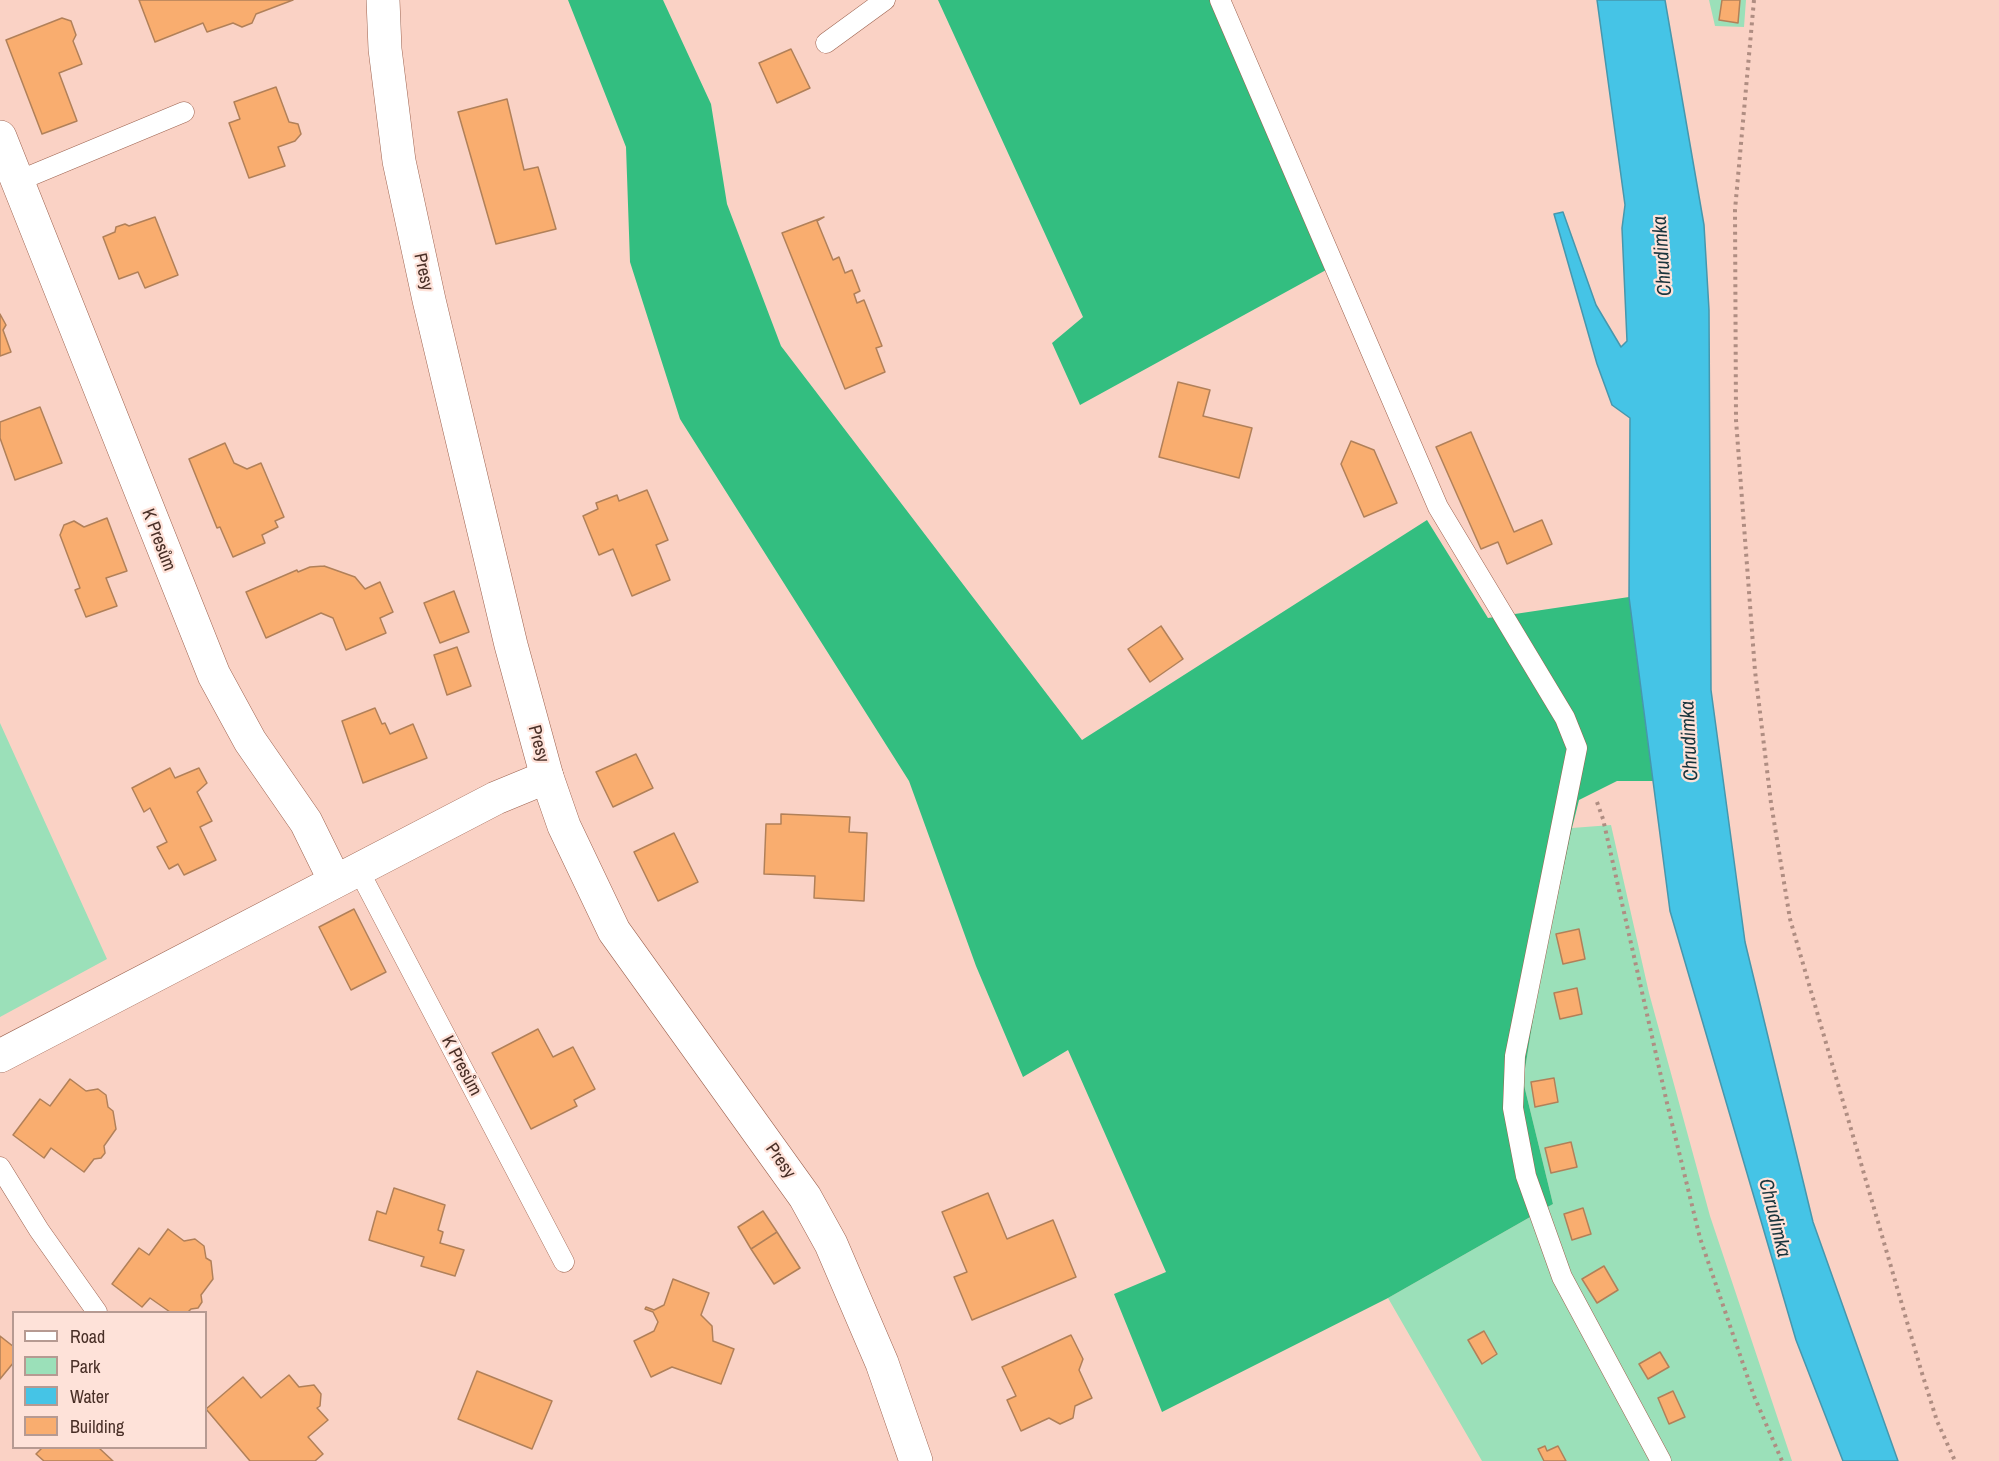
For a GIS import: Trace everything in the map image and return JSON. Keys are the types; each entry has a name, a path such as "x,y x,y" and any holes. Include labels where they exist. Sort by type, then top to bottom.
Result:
{"street":[{"name":"Presy","path":"383,0 385,49 399,161 429,300 511,645 547,777 564,826 614,931 805,1197 856,1298 899,1409 916,1461"},
{"name":"K Presům","path":"0,137 177,589 214,675 245,733 306,822 346,875"},
{"path":"0,1056 496,798 547,777"}],"lane":[{"path":"826,43 885,0"},
{"path":"1220,0 1438,507 1565,718 1577,748 1515,1056 1513,1108 1526,1176 1562,1277 1661,1461"},
{"path":"18,181 184,112"},
{"name":"K Presům","path":"346,875 564,1263"},
{"path":"0,1167 39,1230 96,1311"}],"path":[{"path":"1754,0 1735,210 1736,420 1755,671 1771,803 1790,919 1921,1370 1937,1421 1955,1461"},
{"path":"1596,798 1604,819 1667,1103 1700,1238 1754,1396 1782,1461"}],"green space":[{"path":"568,0 663,0 711,104 727,204 781,346 1082,740 1427,520 1488,618 1629,597 1653,781 1617,781 1579,800 1572,828 1538,989 1523,1081 1553,1204 1388,1298 1162,1412 1114,1294 1166,1272 1068,1050 1023,1077 976,966 909,781 680,419 630,262 626,147"},
{"path":"938,0 1211,0 1326,270 1080,405 1052,343 1083,317"},
{"path":"1709,0 1746,0 1744,27 1715,26"},
{"path":"0,723 107,959 0,1017"},
{"path":"1611,825 1649,993 1710,1216 1792,1461 1482,1461 1388,1298 1553,1204 1523,1081 1538,989 1572,828"}],"water":[{"name":"Chrudimka","path":"1597,0 1665,0 1704,225 1709,310 1711,690 1745,942 1813,1222 1898,1461 1843,1461 1796,1340 1670,911 1629,597 1630,418 1612,405 1597,364 1554,214 1563,212 1596,305 1621,347 1627,341 1622,228 1625,205"}],"building":[{"path":"139,0 293,0 256,14 252,23 242,27 233,23 207,32 203,23 155,42"},
{"path":"1722,0 1740,0 1738,23 1719,20"},
{"path":"62,18 71,21 76,35 73,41 82,64 59,73 77,121 42,134 6,40"},
{"path":"791,49 810,88 777,103 759,63"},
{"path":"276,87 289,122 298,124 301,134 295,141 278,147 285,166 249,178 229,123 240,119 234,102"},
{"path":"507,99 524,170 538,167 556,229 496,244 458,112"},
{"path":"155,217 178,275 145,288 138,272 119,279 103,237 115,232 116,227 125,224 129,226"},
{"path":"824,217 817,221 833,260 839,257 845,273 852,270 860,291 854,294 857,303 864,300 882,346 876,348 885,372 845,389 782,233"},
{"path":"0,314 6,325 3,330 11,352 0,356"},
{"path":"1178,382 1210,390 1203,416 1252,428 1239,478 1159,457"},
{"path":"40,407 62,463 15,480 0,438 0,422"},
{"path":"1471,432 1514,532 1542,520 1552,544 1507,564 1498,542 1481,549 1436,447"},
{"path":"1351,441 1374,450 1397,503 1364,517 1341,464"},
{"path":"225,443 234,463 247,469 261,463 284,517 275,521 278,527 262,535 265,543 233,557 220,527 217,528 189,459"},
{"path":"647,490 668,540 656,545 670,580 632,596 613,549 599,555 583,516 598,509 596,503 617,495 619,501"},
{"path":"107,518 127,571 106,578 117,606 86,617 75,590 80,588 60,535 64,525 74,521 84,527"},
{"path":"324,566 355,577 365,589 380,582 393,612 380,618 386,633 346,650 333,618 321,613 266,638 246,592 297,570 298,572 310,567"},
{"path":"454,591 469,632 440,643 424,603"},
{"path":"1161,626 1183,659 1150,682 1128,649"},
{"path":"457,647 471,686 447,695 434,655"},
{"path":"375,708 382,724 385,723 390,734 413,724 427,758 363,783 342,721"},
{"path":"636,754 653,788 613,807 596,772"},
{"path":"170,768 175,778 199,768 207,783 197,792 212,821 200,827 216,860 184,875 178,864 169,869 157,847 167,842 150,808 144,812 132,788"},
{"path":"781,814 850,817 849,832 867,833 864,901 814,898 815,876 764,874 766,824 781,824"},
{"path":"674,833 698,882 658,901 634,852"},
{"path":"354,909 386,972 351,990 319,927"},
{"path":"1579,929 1585,959 1563,964 1556,934"},
{"path":"1577,988 1582,1014 1560,1019 1554,993"},
{"path":"538,1029 553,1057 573,1047 595,1089 574,1100 577,1106 531,1129 492,1053"},
{"path":"1554,1078 1558,1102 1535,1107 1531,1082"},
{"path":"70,1079 86,1091 98,1089 106,1095 108,1107 113,1111 116,1129 104,1146 105,1153 101,1158 94,1159 84,1172 51,1148 44,1158 13,1135 40,1099 50,1106"},
{"path":"1571,1142 1577,1167 1551,1173 1545,1148"},
{"path":"394,1188 445,1205 438,1230 443,1232 440,1243 464,1250 455,1276 421,1266 424,1257 369,1240 377,1211 386,1214"},
{"path":"988,1193 1007,1239 1053,1220 1076,1277 972,1320 954,1277 967,1272 942,1212"},
{"path":"1583,1208 1591,1234 1572,1240 1564,1214"},
{"path":"763,1211 777,1232 751,1249 738,1227"},
{"path":"168,1229 184,1241 195,1239 204,1246 206,1258 211,1261 213,1279 201,1295 202,1302 198,1308 189,1311 169,1311 150,1298 142,1307 112,1284 139,1248 149,1255"},
{"path":"777,1232 800,1268 774,1284 751,1249"},
{"path":"1604,1266 1618,1290 1597,1303 1582,1279"},
{"path":"673,1279 709,1293 701,1315 712,1326 713,1341 734,1349 721,1384 672,1367 651,1377 634,1341 654,1331 658,1322 653,1312 645,1309 646,1307 654,1310 664,1305"},
{"path":"1484,1331 1497,1354 1482,1364 1468,1340"},
{"path":"1071,1335 1083,1359 1079,1370 1092,1398 1075,1406 1073,1418 1060,1424 1049,1418 1021,1431 1007,1400 1016,1396 1002,1367"},
{"path":"0,1336 12,1345 12,1364 0,1379"},
{"path":"1660,1352 1669,1367 1648,1379 1639,1364"},
{"path":"477,1371 552,1401 532,1449 458,1419"},
{"path":"289,1375 299,1387 314,1385 321,1394 320,1406 317,1408 328,1420 308,1437 323,1454 315,1461 250,1461 207,1410 243,1377 261,1398"},
{"path":"1673,1391 1685,1417 1669,1424 1658,1398"},
{"path":"1545,1446 1547,1451 1558,1446 1566,1461 1544,1461 1538,1449"},
{"path":"41,1449 100,1449 113,1461 44,1461 36,1454"}]}
